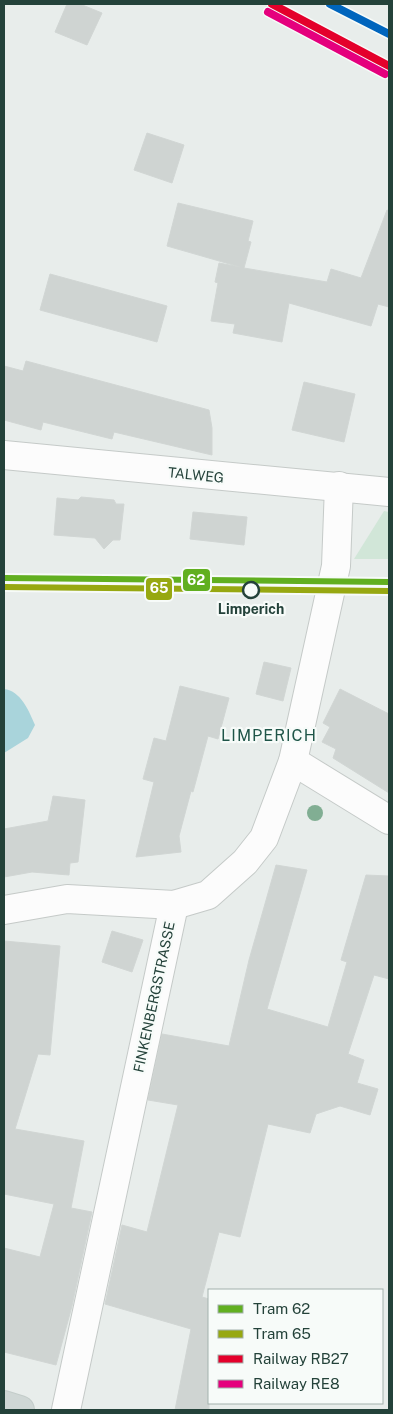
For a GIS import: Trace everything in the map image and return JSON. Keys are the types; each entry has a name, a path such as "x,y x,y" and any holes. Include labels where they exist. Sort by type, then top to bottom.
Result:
{"main road":[{"path":"4,1405 20,1410"}],"street":[{"name":"TALWEG","path":"4,455 225,478 339,486 389,492"},
{"name":"FINKENBERGSTRASSE","path":"66,1410 174,905 208,895 244,862 264,838 294,761 336,566 339,486"},
{"path":"294,761 389,820"},
{"path":"4,910 68,899 174,905"}],"green space":[{"path":"384,511 389,512 389,559 354,559"}],"water":[{"path":"4,689 20,698 35,725 28,738 4,753"}],"building":[{"path":"67,4 80,4 102,13 87,45 55,32"},
{"path":"147,133 184,145 172,183 134,170"},
{"path":"178,203 253,221 248,241 251,242 244,268 327,282 331,269 361,278 387,210 389,211 389,307 378,304 371,326 289,303 282,342 233,333 235,324 211,321 218,283 215,282 219,263 240,267 167,246"},
{"path":"50,274 167,306 157,342 40,310"},
{"path":"26,361 209,410 212,428 212,455 114,432 112,439 43,422 41,430 4,420 4,366 23,371"},
{"path":"304,382 355,394 344,442 292,430"},
{"path":"81,497 114,500 116,504 124,504 120,540 113,540 104,549 95,538 54,535 57,498 78,500"},
{"path":"193,512 247,517 244,545 190,539"},
{"path":"264,662 291,668 283,701 256,694"},
{"path":"180,686 229,698 218,739 208,736 179,836 181,852 136,857 154,782 143,779 154,738 166,741"},
{"path":"340,689 389,714 389,793 333,758 336,749 322,742 330,727 323,723"},
{"path":"53,796 85,800 78,862 70,863 69,875 32,872 4,877 4,829 48,821"},
{"path":"276,865 307,870 267,1009 328,1027 347,962 341,960 366,875 389,876 389,979 374,975 348,1054 364,1060 357,1083 378,1089 370,1115 340,1106 316,1114 310,1133 268,1124 240,1237 219,1232 202,1297 208,1299 209,1410 175,1410 191,1329 105,1304 122,1225 147,1232 178,1105 148,1100 162,1034 229,1046 249,960"},
{"path":"112,931 143,940 132,972 102,962"},
{"path":"4,941 60,946 50,1055 38,1054 15,1129 84,1141 71,1208 92,1212 72,1306 56,1365 4,1352 4,1248 40,1257 54,1204 4,1194"}],"tram line":[{"name":"62","path":"4,578 389,582"},
{"name":"65","path":"4,587 389,591"}],"rail line":[{"name":"RB27","path":"272,4 389,66"},
{"name":"RE8","path":"268,12 385,74"}],"transit line":[{"path":"330,4 389,34"}],"place":[{"name":"Limperich","path":"251,590"}],"district":[{"name":"LIMPERICH","path":"269,735"}]}
